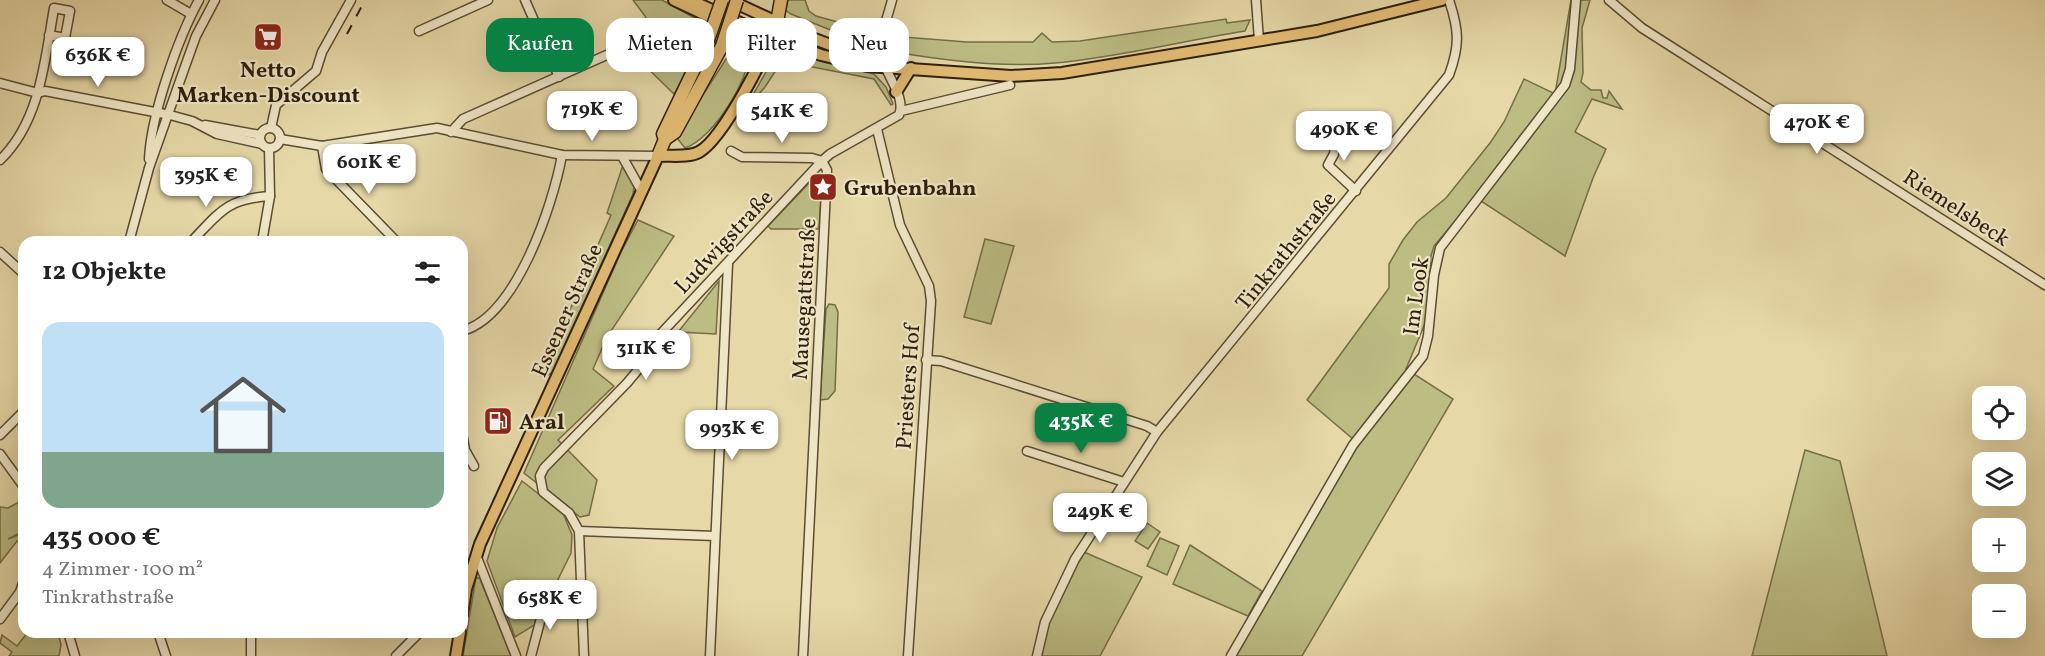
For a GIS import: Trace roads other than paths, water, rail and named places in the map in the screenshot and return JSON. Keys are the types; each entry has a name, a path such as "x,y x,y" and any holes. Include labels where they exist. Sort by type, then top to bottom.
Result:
{"highway":[{"path":"665,139 663,134 708,40 722,0"},
{"path":"658,156 665,139 675,132 722,46 736,0"},
{"path":"778,18 781,0"}],"main road":[{"path":"674,0 726,24"},
{"path":"690,0 729,18"},
{"path":"729,0 768,18"},
{"path":"896,92 911,68 1011,76 1062,73 1317,31 1442,0"},
{"path":"658,156 693,154 711,142 754,72"},
{"name":"Essener Straße","path":"468,579 476,555 658,156"},
{"path":"456,656 459,638"}],"street":[{"path":"168,0 191,14"},
{"path":"149,168 150,149 158,112 191,14 199,0"},
{"path":"131,236 149,168 170,115 196,36 215,0"},
{"path":"263,236 270,196 264,142 271,128 276,105 316,71 322,52 351,0"},
{"path":"419,31 488,0"},
{"path":"525,0 559,77"},
{"path":"888,18 892,0"},
{"path":"1256,0 1259,40"},
{"name":"Tinkrathstraße","path":"1037,656 1045,622 1055,597 1082,547 1157,432 1449,75 1458,50 1456,22 1449,0"},
{"name":"Im Look","path":"1231,656 1353,445 1423,356 1428,336 1434,275 1440,248 1565,85 1570,69 1576,0"},
{"name":"Riemelsbeck","path":"1609,0 1642,28 2045,285"},
{"path":"0,160 20,135 39,93 50,35"},
{"path":"451,132 463,119 606,56"},
{"path":"886,72 896,92 901,111 1010,85"},
{"path":"0,83 39,93 45,91 158,112 278,144 280,139 278,132 271,128"},
{"name":"Ludwigstraße","path":"579,531 570,513 543,492 540,485 544,468 627,383 642,365 656,339 822,161 830,154 895,118 901,111"},
{"path":"280,139 322,146 346,144 428,128 562,155 658,156"},
{"name":"Priesters Hof","path":"877,129 900,225 928,286 931,301 908,656"},
{"path":"1337,133 1334,154 1328,165 1356,191"},
{"path":"322,146 322,158 331,174 391,236"},
{"path":"731,151 742,157 812,158 822,161"},
{"path":"468,329 486,320 523,268 548,208 562,155"},
{"path":"622,156 641,190"},
{"name":"Mausegattstraße","path":"803,656 827,170 822,161"},
{"path":"197,236 229,204 246,198 270,196"},
{"path":"0,252 18,268"},
{"path":"710,656 728,264"},
{"path":"926,360 941,362 1035,390 1147,426 1157,432"},
{"path":"0,435 18,417"},
{"path":"1027,451 1124,482"},
{"path":"0,454 18,479"},
{"path":"468,455 474,466"},
{"path":"584,656 579,531 591,534 715,536"},
{"path":"476,555 516,656"},
{"path":"0,619 18,595"},
{"path":"531,656 541,618 549,600"},
{"path":"70,638 75,656"},
{"path":"160,638 166,656"},
{"path":"251,638 251,656"},
{"path":"396,656 414,638"}],"railway":[{"path":"347,34 365,0"}],"place":[{"name":"Netto Marken-Discount","path":"268,37"},
{"name":"Grubenbahn","path":"823,187"},
{"name":"Aral","path":"498,421"}]}
